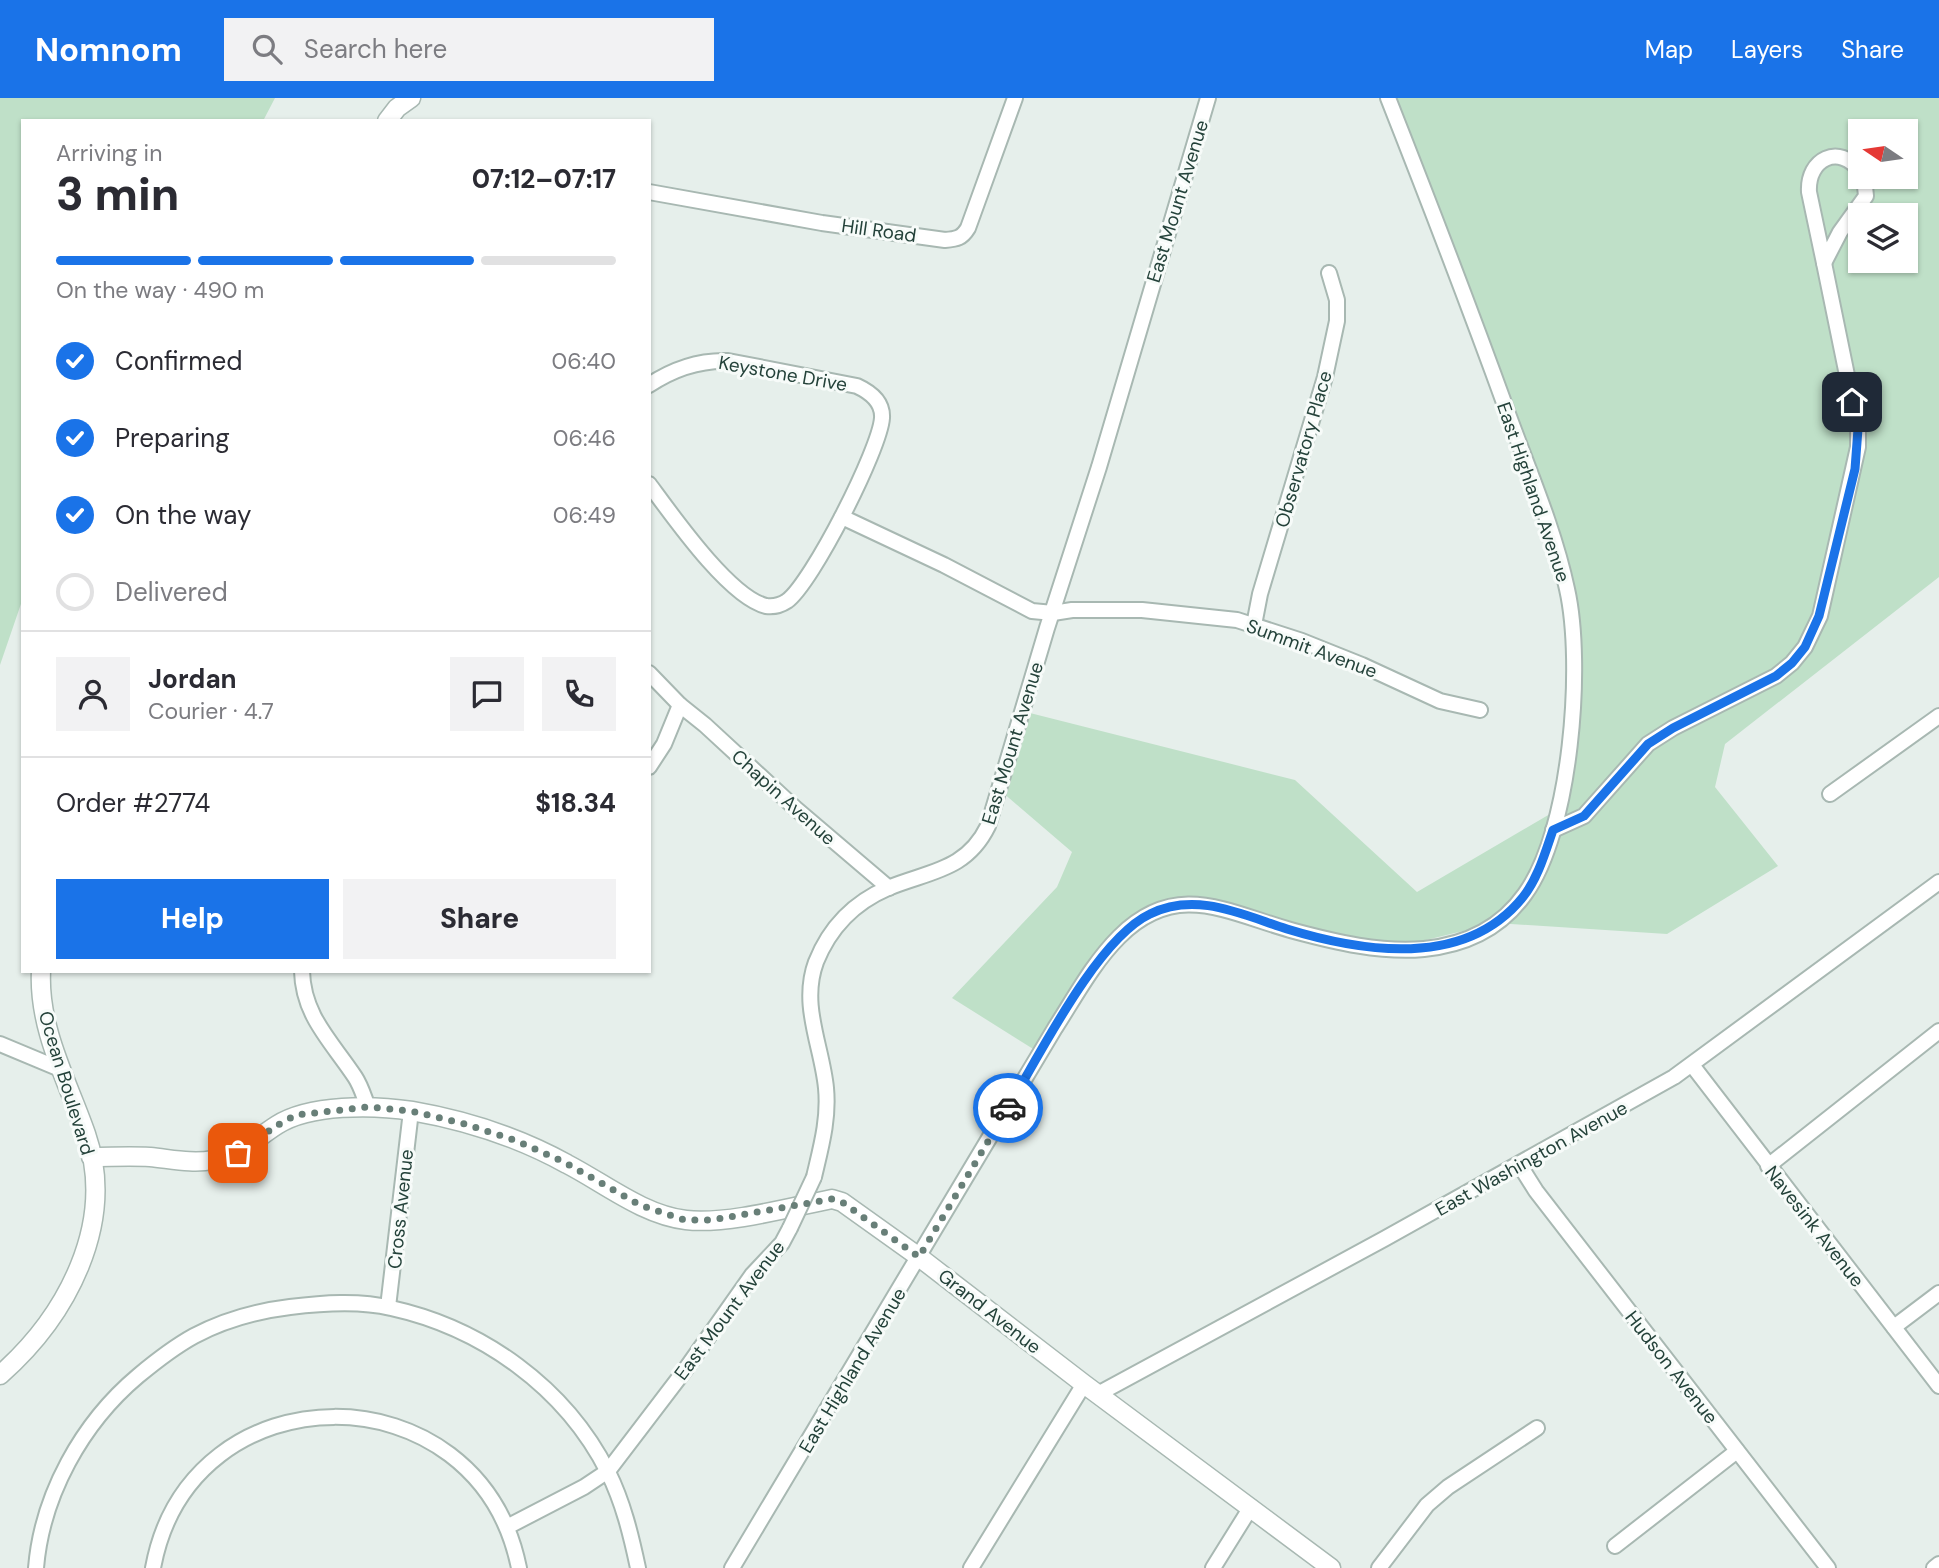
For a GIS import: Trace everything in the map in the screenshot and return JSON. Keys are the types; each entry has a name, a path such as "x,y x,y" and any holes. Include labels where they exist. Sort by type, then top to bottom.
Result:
{"street":[{"path":"389,119 397,108 411,98"},
{"name":"Hill Road","path":"651,192 822,223 945,240 957,239 963,236 968,228 1015,98"},
{"name":"East Mount Avenue","path":"506,1527 584,1487 608,1471 745,1285 782,1243 814,1177 825,1131 825,1086 810,1013 812,977 827,939 836,925 858,905 888,888 962,859 973,850 988,826 1100,467 1208,98"},
{"name":"East Highland Avenue","path":"732,1568 1062,1017 1097,964 1118,938 1135,923 1168,906 1191,903 1226,908 1290,930 1338,942 1391,949 1422,949 1450,945 1484,932 1518,903 1535,878 1553,830 1572,729 1573,625 1567,590 1555,545 1527,465 1436,218 1388,98"},
{"path":"1553,830 1584,816 1648,744 1673,728 1776,676 1792,663 1812,635 1823,603 1855,469 1858,429 1809,183 1813,170 1821,160 1828,157 1848,160"},
{"path":"1824,263 1840,232 1866,196 1865,189"},
{"name":"Observatory Place","path":"1254,625 1260,594 1325,377 1337,321 1338,300 1329,272"},
{"name":"Keystone Drive","path":"651,384 682,368 708,360 728,361 843,382 867,391 880,407 882,418 875,442 842,517 793,596 785,603 767,607 752,599 722,575 651,487"},
{"path":"842,517 944,565 1032,611 1053,613"},
{"name":"Summit Avenue","path":"1053,613 1072,610 1142,610 1237,620 1362,664 1440,701 1480,710"},
{"name":"Chapin Avenue","path":"651,675 680,705 888,888"},
{"path":"651,763 664,744 680,705"},
{"path":"1830,794 1939,716"},
{"name":"East Washington Avenue","path":"971,1568 1062,1416 1091,1389 1519,1164 1631,1102 1692,1065 1939,882"},
{"name":"Ocean Boulevard","path":"0,1376 45,1329 58,1310 76,1275 93,1219 94,1191 87,1136 60,1069 47,1027 42,1001 41,973"},
{"path":"302,973 306,1002 314,1020 356,1079 368,1107"},
{"path":"1768,1166 1939,1031"},
{"path":"0,1044 60,1069"},
{"name":"Navesink Avenue","path":"1692,1065 1939,1387"},
{"name":"Grand Avenue","path":"91,1157 212,1161 238,1153 296,1115 368,1107 411,1111 465,1124 517,1141 564,1162 640,1205 672,1217 712,1220 832,1199 842,1202 919,1257 1331,1568"},
{"name":"Cross Avenue","path":"388,1307 411,1111"},
{"name":"Hudson Avenue","path":"1519,1164 1536,1191 1828,1568"},
{"path":"1894,1327 1939,1293"},
{"path":"36,1568 43,1528 53,1496 82,1439 110,1402 162,1356 195,1335 235,1318 267,1310 312,1304 388,1307 431,1319 468,1334 503,1355 555,1399 608,1471 628,1526 638,1568"},
{"path":"153,1568 160,1540 170,1518 183,1496 207,1468 236,1445 258,1433 283,1423 336,1415 389,1423 426,1439 459,1462 478,1481 494,1503 506,1527 519,1568"},
{"path":"1379,1568 1427,1505 1448,1487 1537,1428"},
{"path":"1615,1546 1737,1451"},
{"path":"1213,1568 1251,1507"},
{"path":"1934,1568 1939,1564"}],"green space":[{"path":"0,98 275,98 264,119 21,119 21,604 0,665"},
{"path":"1389,98 1939,98 1939,577 1725,744 1715,787 1778,866 1667,934 1496,923 1393,948 1174,907 1107,944 1038,1052 952,998 1057,887 1072,852 1002,792 1026,712 1295,780 1417,892 1567,804 1568,599"}],"way so far":[{"path":"238,1153 296,1115 368,1107 411,1111 465,1124 517,1141 564,1162 640,1205 685,1220 712,1220 832,1199 842,1202 919,1257 1008,1108"}],"route":[{"path":"1008,1108 1097,964 1118,938 1135,923 1168,906 1191,903 1218,906 1290,930 1338,942 1391,949 1422,949 1462,942 1484,932 1511,911 1535,878 1553,830 1580,820 1648,744 1673,728 1776,676 1792,663 1805,647 1819,616 1855,469 1858,429 1852,402"}]}
